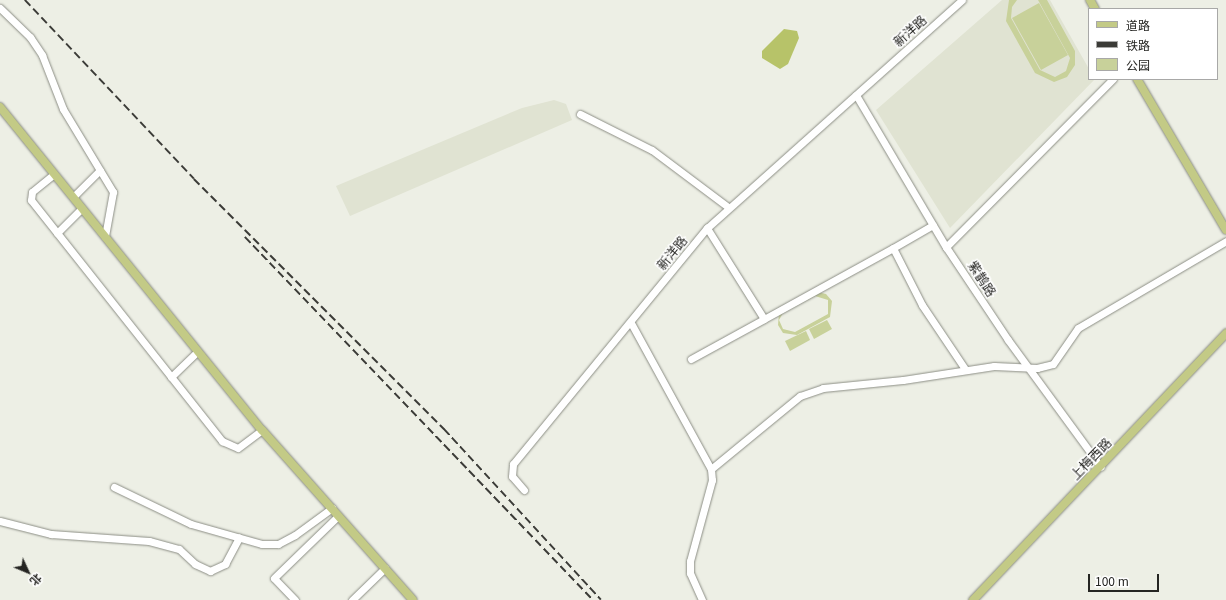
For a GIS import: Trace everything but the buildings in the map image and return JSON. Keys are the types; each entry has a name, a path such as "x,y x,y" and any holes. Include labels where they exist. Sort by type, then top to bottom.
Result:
{"main road":[{"path":"1138,80 1226,230"},
{"path":"0,107 262,430 413,600"},
{"name":"上梅西路","path":"973,600 1101,467 1226,333"}],"street":[{"name":"新洋路","path":"524,490 512,476 513,464 575,385 631,323 707,228 728,206 856,95 962,0"},
{"path":"0,8 30,37 42,54 63,109 113,192 105,236"},
{"path":"946,247 1112,80"},
{"name":"紫鹊路","path":"856,95 946,247 1028,368 1101,467"},
{"path":"580,114 652,150 728,206"},
{"path":"73,197 100,170"},
{"path":"54,174 32,192 31,200 222,441 238,448 262,430"},
{"path":"57,233 82,208"},
{"path":"691,359 934,225"},
{"path":"707,228 764,319"},
{"path":"711,469 800,396 834,384 903,380 965,369 1028,368 1053,364 1078,328 1226,242"},
{"path":"893,248 922,305 965,369"},
{"path":"631,323 711,469 712,480 690,561 690,573 702,600"},
{"path":"171,377 198,351"},
{"path":"114,487 191,524 262,544 278,544 332,508"},
{"path":"296,600 274,578 338,516"},
{"path":"0,521 52,534 149,541 179,549 195,564 210,571 225,564 239,538"},
{"path":"352,600 385,568"}],"shaded area":[{"path":"1002,0 1050,0 1088,67 1088,80 1094,80 950,228 876,110"},
{"path":"784,29 797,31 799,38 788,64 780,69 762,58 762,51"},
{"path":"554,100 566,104 572,120 350,216 336,186 522,108"}],"green space":[{"path":"1009,0 1017,0 1012,7 1011,18 1040,70 1055,77 1066,71 1070,58 1038,0 1047,0 1075,51 1075,65 1067,77 1054,82 1035,73 1006,21"},
{"path":"1039,3 1068,55 1041,70 1012,18"},
{"path":"817,292 826,294 832,301 830,317 797,335 783,333 778,325 779,313","holes":["815,296 828,300 828,314 795,332 783,329 779,320 783,313"]},
{"path":"827,320 832,329 814,339 809,329"},
{"path":"806,331 810,340 790,351 785,341"}],"railway":[{"path":"25,0 194,179 444,429 601,600"},
{"path":"245,237 593,600"}]}
